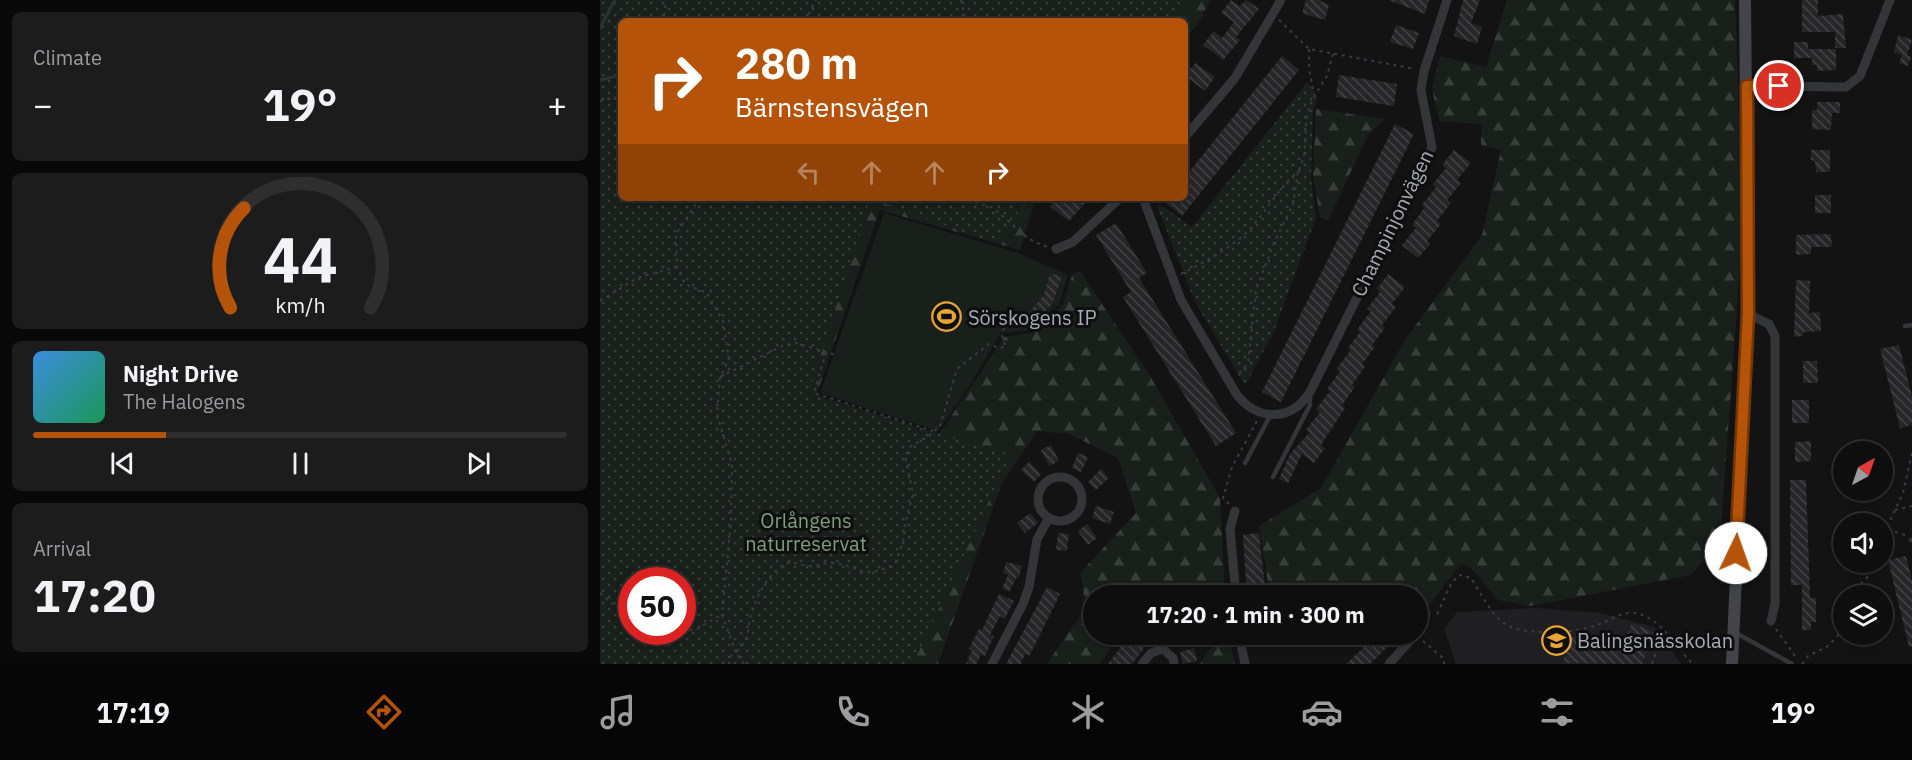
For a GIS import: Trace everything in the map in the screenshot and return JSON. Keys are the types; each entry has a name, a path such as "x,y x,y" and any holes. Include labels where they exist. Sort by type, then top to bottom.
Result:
{"main road":[{"path":"1732,664 1748,314 1745,0"}],"street":[{"path":"1188,133 1235,78 1273,18 1281,0"},
{"name":"Champinjonvägen","path":"1270,416 1296,409 1310,392 1432,147 1421,90 1424,71 1447,0"},
{"path":"1747,86 1846,87 1860,76 1890,0"},
{"path":"1056,249 1073,242 1117,201"},
{"path":"1144,201 1189,317 1244,404 1261,414 1270,416"},
{"path":"1748,314 1769,324 1775,336 1775,604 1771,621"},
{"path":"1066,477 1080,490 1082,505 1070,519 1055,521 1049,518 1042,511 1040,493 1051,479 1066,477"},
{"path":"1235,511 1230,530 1235,585"},
{"path":"992,664 1023,604 1029,586 1037,539 1049,518"},
{"path":"1241,645 1245,664"},
{"path":"1389,664 1407,645"},
{"path":"1142,664 1156,650 1168,652 1174,664"}],"lane":[{"path":"1905,327 1912,325"},
{"path":"1273,477 1310,405 1310,392"},
{"path":"1245,463 1270,416"},
{"path":"1734,631 1792,664"}],"path":[{"path":"664,18 666,0"},
{"path":"807,18 816,0"},
{"path":"961,0 965,18"},
{"path":"1273,18 1278,19 1309,49 1320,53 1424,71"},
{"path":"1309,49 1309,69 1315,94"},
{"path":"1229,382 1248,363 1257,290 1274,243 1293,204 1298,171 1304,157 1308,113 1315,94 1328,76 1333,54"},
{"path":"600,101 618,97"},
{"path":"1173,278 1204,263 1247,232 1281,186 1298,171"},
{"path":"698,201 676,234 677,267 685,284 707,293 723,321 729,359 720,377 717,414 732,465 731,522 722,615 736,652 744,664"},
{"path":"976,201 993,208 1011,226 1035,243 1056,249"},
{"path":"600,301 637,278 677,267"},
{"path":"729,664 730,657 746,643 752,611 767,579 784,564 792,562 810,566 832,563 862,573 880,571 895,564 903,542 913,494 905,456 911,446 934,432 939,426 957,369 990,344 999,348 1006,347 1002,336 1010,308"},
{"path":"720,377 782,346 796,343 836,355"},
{"path":"826,352 814,393 934,432"},
{"path":"1893,514 1903,493 1912,453"},
{"path":"1895,510 1912,506"},
{"path":"1893,531 1908,536 1912,540"},
{"path":"1859,585 1867,578 1868,573"},
{"path":"1435,619 1452,582 1460,575 1471,578 1496,615 1511,627 1555,633 1596,626 1618,615 1638,613 1651,618 1664,630 1693,664"},
{"path":"600,593 618,609"},
{"path":"696,629 722,615"},
{"path":"1771,621 1800,664 1808,656 1828,646 1833,641"},
{"path":"1652,664 1664,630"},
{"path":"1168,652 1173,645"},
{"path":"1428,645 1444,659 1444,664"}],"shaded area":[{"name":"Balingsnässkolan","path":"1536,608 1600,613 1655,627 1681,664 1457,664 1455,662 1444,629 1457,612"}],"green space":[{"name":"Orlångens naturreservat","path":"600,0 1210,0 1198,24 1188,36 1188,18 618,18 618,201 1035,201 1020,250 880,210 815,399 938,436 1004,337 1035,332 1063,305 1072,275 1080,271 1150,376 1220,498 1224,585 1083,585 1083,590 1080,573 1136,513 1118,458 1069,434 1037,431 1001,485 938,664 600,664"},
{"name":"Orlångens naturreservat","path":"600,0 1182,0 1168,18 618,18 618,201 869,201 809,393 1010,456 913,664 600,664"},
{"path":"1507,0 1735,0 1743,224 1720,542 1691,575 1530,606 1498,600 1471,568 1461,564 1428,605 1428,585 1268,585 1259,526 1321,488 1405,340 1482,235 1501,150 1481,145 1481,124 1439,121 1432,88 1440,56 1486,67"},
{"path":"1307,82 1318,97 1313,110 1311,178 1316,218 1274,331 1245,386 1195,302 1157,206 1161,205 1192,227"},
{"path":"1316,109 1385,119 1368,135 1328,221 1320,217 1313,176"},
{"path":"878,201 1027,201 994,243"},
{"name":"Sörskogens IP","path":"884,213 1018,253 1068,275 1059,304 1034,330 1001,333 967,390 938,431 820,393"},
{"name":"Orlångens naturreservat","path":"1083,611 1083,645 1113,645 1100,664 1047,664"},
{"path":"1212,645 1230,645 1235,664 1200,664"}],"building":[{"path":"1231,0 1240,6 1246,0 1259,9 1236,37 1240,40 1223,60 1203,45 1214,31 1222,38 1234,22 1221,13"},
{"path":"1306,0 1319,0 1329,5 1325,20 1302,13"},
{"path":"1389,0 1429,0 1425,14"},
{"path":"1463,0 1480,0 1471,23 1482,27 1477,44 1454,36"},
{"path":"1802,0 1818,0 1818,16 1843,14 1846,48 1835,48 1835,32 1802,32"},
{"path":"1396,25 1419,33 1413,49 1390,42"},
{"path":"1898,35 1912,40 1907,55 1911,57 1908,66 1899,63 1902,55 1894,52"},
{"path":"1794,42 1808,42 1808,49 1836,49 1836,70 1817,71 1817,65 1812,65 1812,58 1794,58"},
{"path":"1282,56 1299,70 1182,216 1163,201 1188,201 1188,173"},
{"path":"1195,63 1215,77 1205,91 1188,78 1188,72"},
{"path":"1339,75 1397,84 1394,106 1336,97"},
{"path":"1817,102 1840,102 1840,113 1832,113 1831,130 1812,129 1812,110 1817,110"},
{"path":"1395,124 1414,134 1281,402 1262,392"},
{"path":"1454,150 1471,163 1457,180 1461,183 1447,200 1451,203 1437,221 1441,224 1427,241 1430,244 1418,258 1402,245 1416,228 1412,225 1425,207 1422,205 1436,187 1433,184 1446,168 1442,165"},
{"path":"1811,150 1830,150 1830,172 1816,172 1815,161 1811,160"},
{"path":"1815,195 1831,195 1831,213 1815,213"},
{"path":"1054,201 1086,201 1069,221 1050,207"},
{"path":"1116,223 1147,273 1139,278 1236,433 1216,446 1123,297 1131,292 1096,235"},
{"path":"1831,234 1832,247 1811,247 1811,254 1796,255 1796,235"},
{"path":"1050,273 1062,277 1052,304 1034,325 1025,317 1044,295"},
{"path":"1388,274 1405,287 1392,304 1396,307 1382,325 1385,328 1372,345 1375,347 1362,364 1365,367 1352,385 1355,387 1342,405 1345,408 1321,445 1325,448 1314,463 1302,454 1288,483 1279,479 1290,454 1310,432 1306,430 1320,412 1316,409 1330,391 1327,389 1340,371 1337,368 1350,351 1348,348 1360,332 1357,330 1371,311 1367,309 1380,292 1377,289"},
{"path":"1796,280 1810,281 1809,313 1820,312 1821,331 1803,332 1803,336 1794,337"},
{"path":"1899,345 1912,397 1912,425 1900,428 1880,349"},
{"path":"1803,361 1817,361 1818,383 1803,383"},
{"path":"1792,400 1809,400 1809,423 1792,423"},
{"path":"1811,441 1811,461 1795,462 1795,442"},
{"path":"1051,445 1059,461 1049,466 1041,450"},
{"path":"1078,453 1088,457 1081,472 1072,468"},
{"path":"1029,462 1041,474 1034,482 1021,470"},
{"path":"1101,469 1109,478 1096,490 1088,482"},
{"path":"1790,480 1806,480 1810,598 1816,598 1816,622 1811,622 1811,630 1802,630 1802,585 1791,585"},
{"path":"1096,506 1114,512 1110,524 1092,518"},
{"path":"1030,513 1038,523 1025,533 1017,523"},
{"path":"1087,524 1097,538 1088,545 1078,531"},
{"path":"1058,533 1069,534 1067,551 1056,550"},
{"path":"1259,533 1265,585 1246,585 1243,535"},
{"path":"1906,556 1912,581 1912,646 1909,647 1891,573 1893,573 1893,559"},
{"path":"1006,562 1022,566 1019,577 1009,592 1002,588 1008,575 1003,573"},
{"path":"1047,587 1060,594 1035,645 1029,656 1025,654 1021,664 1006,664"},
{"path":"999,594 1014,601 1005,619 1000,616 990,635 994,636 985,656 981,654 977,664 966,664 972,650 969,649 979,629 982,630"},
{"path":"1632,623 1654,632 1642,664 1563,663 1570,636 1623,646"},
{"path":"1122,645 1147,645 1132,664 1108,664"},
{"path":"1366,645 1390,645 1370,664 1346,664"},
{"path":"1194,648 1197,661 1183,664 1180,652"}],"waterway":[{"path":"600,28 615,0"},
{"path":"600,80 618,76"}],"place":[{"name":"Sörskogens IP","path":"947,317"},
{"name":"Balingsnässkolan","path":"1556,640"}],"route":[{"path":"1736,553 1748,314 1747,86 1779,86"}]}
